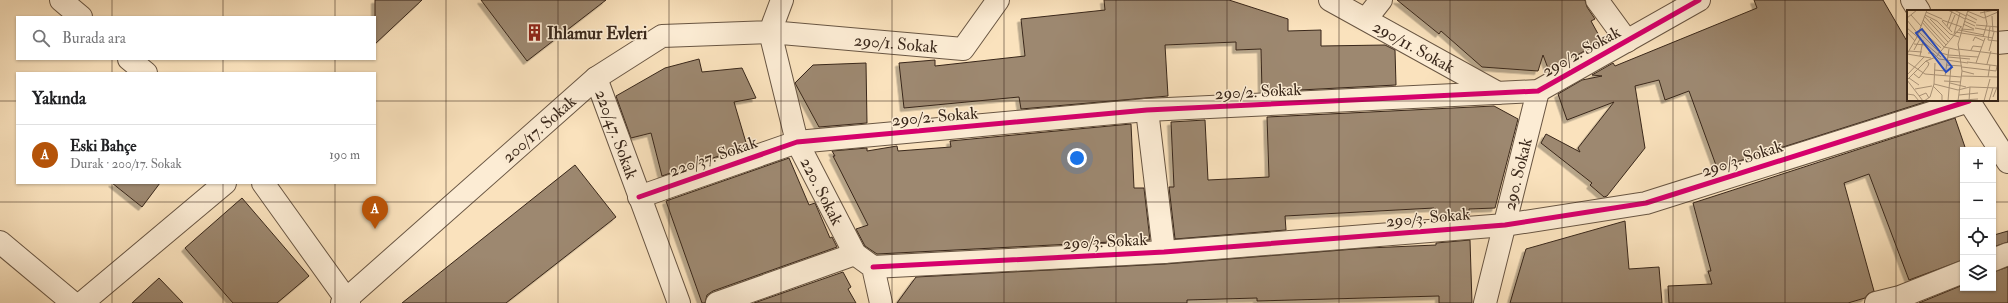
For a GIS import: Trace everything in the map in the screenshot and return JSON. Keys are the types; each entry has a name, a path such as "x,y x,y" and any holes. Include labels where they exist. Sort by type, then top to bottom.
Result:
{"street":[{"path":"770,32 782,0"},
{"name":"290/1. Sokak","path":"770,32 963,49 998,0"},
{"name":"290/11. Sokak","path":"1330,0 1498,93"},
{"path":"1366,19 1381,0"},
{"path":"1597,0 1627,41"},
{"name":"290/2. Sokak","path":"797,142 1147,110 1538,91 1699,0"},
{"path":"1912,0 1918,10"},
{"path":"64,1 80,16"},
{"name":"200/17. Sokak","path":"345,302 596,78 662,36 770,32"},
{"name":"220. Sokak","path":"770,32 797,142 854,254 872,267"},
{"path":"1998,43 2008,42"},
{"path":"130,60 145,72"},
{"name":"220/47. Sokak","path":"596,78 679,303"},
{"name":"290. Sokak","path":"1485,303 1538,91"},
{"name":"290/3. Sokak","path":"872,267 1164,252 1505,225 1646,203 1965,101"},
{"path":"1969,101 2008,162"},
{"name":"290/3. Sokak","path":"1147,110 1164,252"},
{"name":"220/37. Sokak","path":"639,197 797,142"},
{"path":"82,303 224,184"},
{"path":"265,184 345,302"},
{"path":"0,242 73,303"},
{"path":"716,303 854,254"},
{"path":"1996,259 2008,254"},
{"path":"872,267 881,303"},
{"path":"1876,303 1900,297 1960,273"}],"building":[{"path":"375,0 422,0 376,43"},
{"name":"Ihlamur Evleri","path":"481,0 606,0 527,61"},
{"path":"1104,0 1229,0 1288,19 1288,31 1321,30 1321,46 1385,45 1395,50 1396,85 1262,92 1261,49 1236,50 1236,42 1165,45 1168,96 1021,109 1019,97 904,108 899,63 935,60 935,66 1025,56 1021,19 1105,10"},
{"path":"1397,0 1585,0 1587,7 1595,19 1591,21 1602,41 1549,71 1543,55 1538,71 1482,67 1441,31 1439,34"},
{"path":"1754,0 1883,0 1907,41 1907,101 1928,101 1717,168 1689,91 1665,100 1659,80 1635,86 1645,148 1607,196 1604,197 1590,185 1592,183 1541,143 1546,134 1580,152 1578,148 1614,102 1567,120 1558,94 1582,80 1602,76 1592,75 1613,63 1615,66 1757,8"},
{"path":"699,59 702,72 742,68 756,98 734,102 747,146 662,176 651,133 631,138 616,96 665,68"},
{"path":"866,63 867,123 819,127 795,83 813,65"},
{"path":"1494,106 1518,119 1495,208 1469,209 1469,215 1435,218 1434,208 1285,216 1286,230 1175,239 1169,187 1174,187 1171,122 1205,120 1208,180 1269,177 1267,117"},
{"path":"1955,118 1965,147 1960,147 1960,261 1909,280 1869,174 1844,183 1874,291 1868,294 1865,298 1848,303 1669,303 1668,286 1712,284 1708,271 1711,271 1693,203"},
{"path":"1131,124 1134,188 1144,188 1150,240 877,254 865,246 856,229 868,225 833,156 835,156 832,151 867,148 867,151 897,146 898,151 951,147 950,141"},
{"path":"789,158 809,205 815,203 830,238 832,237 837,247 713,291 707,295 705,303 702,303 666,201"},
{"path":"575,165 616,217 506,303 402,303"},
{"path":"113,184 159,184 142,207"},
{"path":"242,198 309,276 277,303 233,303 185,248"},
{"path":"1625,221 1629,269 1659,267 1662,303 1510,303 1526,249"},
{"path":"2008,231 2008,242 1996,246 1996,234"},
{"path":"1470,240 1472,303 1439,303 1439,296 1257,301 1257,298 1187,300 1187,303 897,303 916,277 1165,264 1368,248 1436,245 1436,243"},
{"path":"2008,267 2008,303 1919,303 1960,286 1960,291 1996,291 1996,271"},
{"path":"843,272 851,287 848,289 856,303 754,303"},
{"path":"159,278 183,303 132,303"}],"cycle path":[{"path":"639,197 797,142 1147,110 1538,91 1699,0"},
{"path":"873,267 1164,252 1505,225 1646,203 1969,101"}],"place":[{"name":"Ihlamur Evleri","path":"534,33"},
{"name":"Eski Bahçe","path":"375,229"}]}
